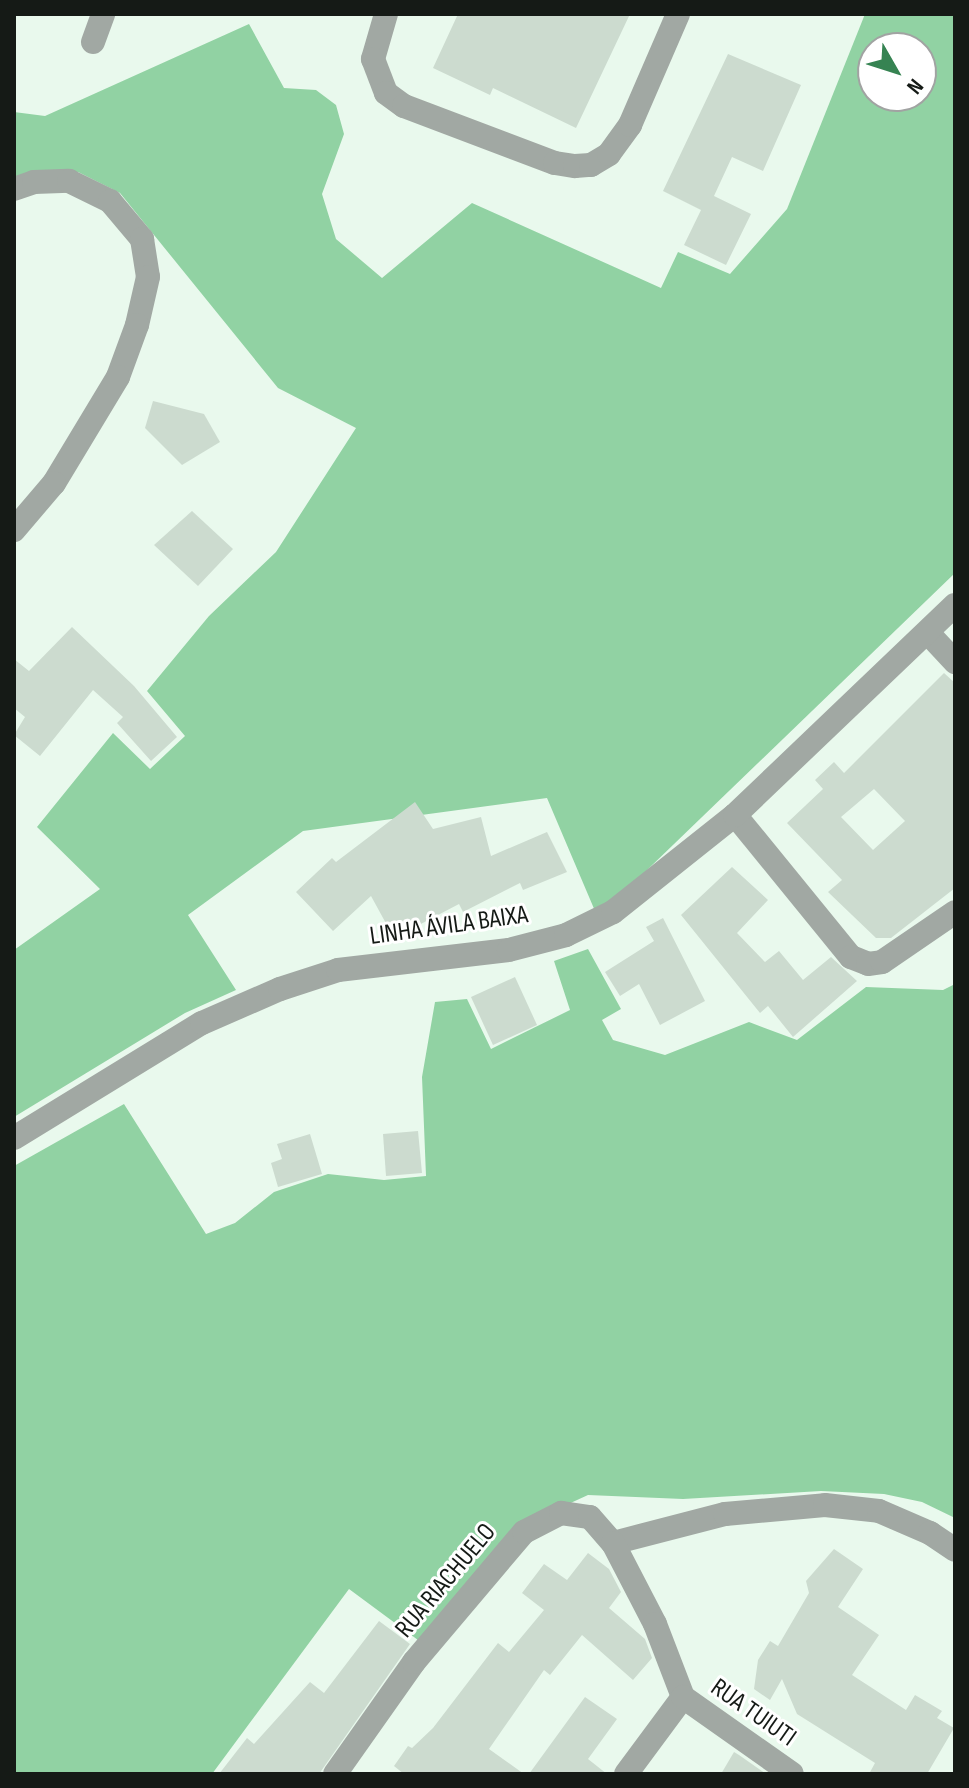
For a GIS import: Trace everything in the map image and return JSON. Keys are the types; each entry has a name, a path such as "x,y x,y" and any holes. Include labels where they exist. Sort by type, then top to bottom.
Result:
{"street":[{"path":"93,42 103,14"},
{"path":"386,14 373,59 386,93 404,106 555,163 575,166 591,165 609,154 630,125 678,14"},
{"path":"14,189 34,182 69,181 110,201 142,239 148,277 118,377 54,483 14,530"},
{"name":"LINHA ÁVILA BAIXA","path":"14,1138 202,1023 280,989 338,970 509,950 566,935 613,912 735,815 955,605"},
{"path":"928,633 955,662"},
{"path":"735,815 851,957 868,964 882,962 955,912"},
{"path":"613,1543 725,1514 825,1505 879,1511 930,1533 955,1550"},
{"name":"RUA RIACHUELO","path":"335,1774 414,1662 524,1532 561,1513 590,1517 613,1543 655,1624 683,1697"},
{"path":"626,1774 683,1697"},
{"name":"RUA TUIUTI","path":"683,1697 792,1774"}],"green space":[{"path":"865,14 955,14 955,573 617,899 595,911 547,798 303,831 188,915 236,990 185,1013 14,1117 14,950 100,889 37,827 113,733 150,769 185,736 147,691 209,616 276,552 356,428 278,388 120,193 78,172 14,180 14,112 45,116 249,24 284,88 316,90 336,105 344,134 322,194 336,239 382,278 472,203 661,288 678,252 730,274 787,209 857,34 857,112 937,112 937,32 858,32"},
{"path":"588,949 621,1009 602,1020 613,1040 665,1055 749,1022 797,1040 866,987 943,990 955,984 955,1518 922,1502 884,1494 821,1491 683,1499 588,1495 540,1517 422,1643 349,1589 212,1774 14,1774 14,1166 124,1104 206,1234 235,1223 274,1192 328,1174 384,1180 426,1176 422,1077 435,1002 467,999 491,1049 570,1010 554,961"}],"building":[{"path":"458,14 630,14 576,128 493,88 490,95 433,68"},
{"path":"728,54 801,85 763,171 732,157 714,196 751,214 726,265 684,245 701,210 663,191"},
{"path":"153,401 204,414 220,442 182,465 145,428"},
{"path":"192,511 233,549 198,586 154,545"},
{"path":"72,627 134,686 177,737 151,761 117,723 123,717 93,690 40,756 14,735 25,717 14,708 14,659 29,671"},
{"path":"944,673 955,683 955,888 891,938 876,938 828,892 842,880 787,823 823,789 815,780 834,762 844,773","holes":["874,789 905,821 873,850 841,817"]},
{"path":"415,802 433,829 481,817 491,856 547,832 567,872 523,890 520,883 463,912 459,904 394,938 371,896 333,931 296,892 332,858 336,862"},
{"path":"732,867 768,900 737,933 765,962 779,951 803,980 831,957 857,981 793,1037 768,1006 760,1013 681,915"},
{"path":"663,918 705,1001 660,1025 639,984 620,996 605,972 654,941 646,927"},
{"path":"515,977 537,1025 493,1045 471,997"},
{"path":"418,1131 422,1173 386,1176 383,1134"},
{"path":"310,1134 322,1174 278,1187 271,1163 282,1159 277,1144"},
{"path":"834,1549 863,1569 838,1607 879,1635 852,1675 906,1710 915,1695 942,1711 937,1718 954,1728 927,1774 869,1774 875,1763 797,1714 782,1679 770,1700 754,1689 758,1660 770,1641 778,1646 809,1593 806,1581"},
{"path":"588,1553 609,1569 621,1592 609,1608 645,1639 652,1658 633,1680 582,1635 550,1675 544,1670 489,1749 524,1774 404,1774 394,1766 408,1746 412,1748 433,1728 498,1643 509,1652 544,1610 522,1593 544,1564 567,1580"},
{"path":"379,1621 410,1644 319,1774 219,1774 247,1738 254,1744 310,1682 324,1693"},
{"path":"585,1697 617,1719 588,1759 607,1774 529,1774"},
{"path":"734,1752 739,1755 766,1774 721,1774"}]}
